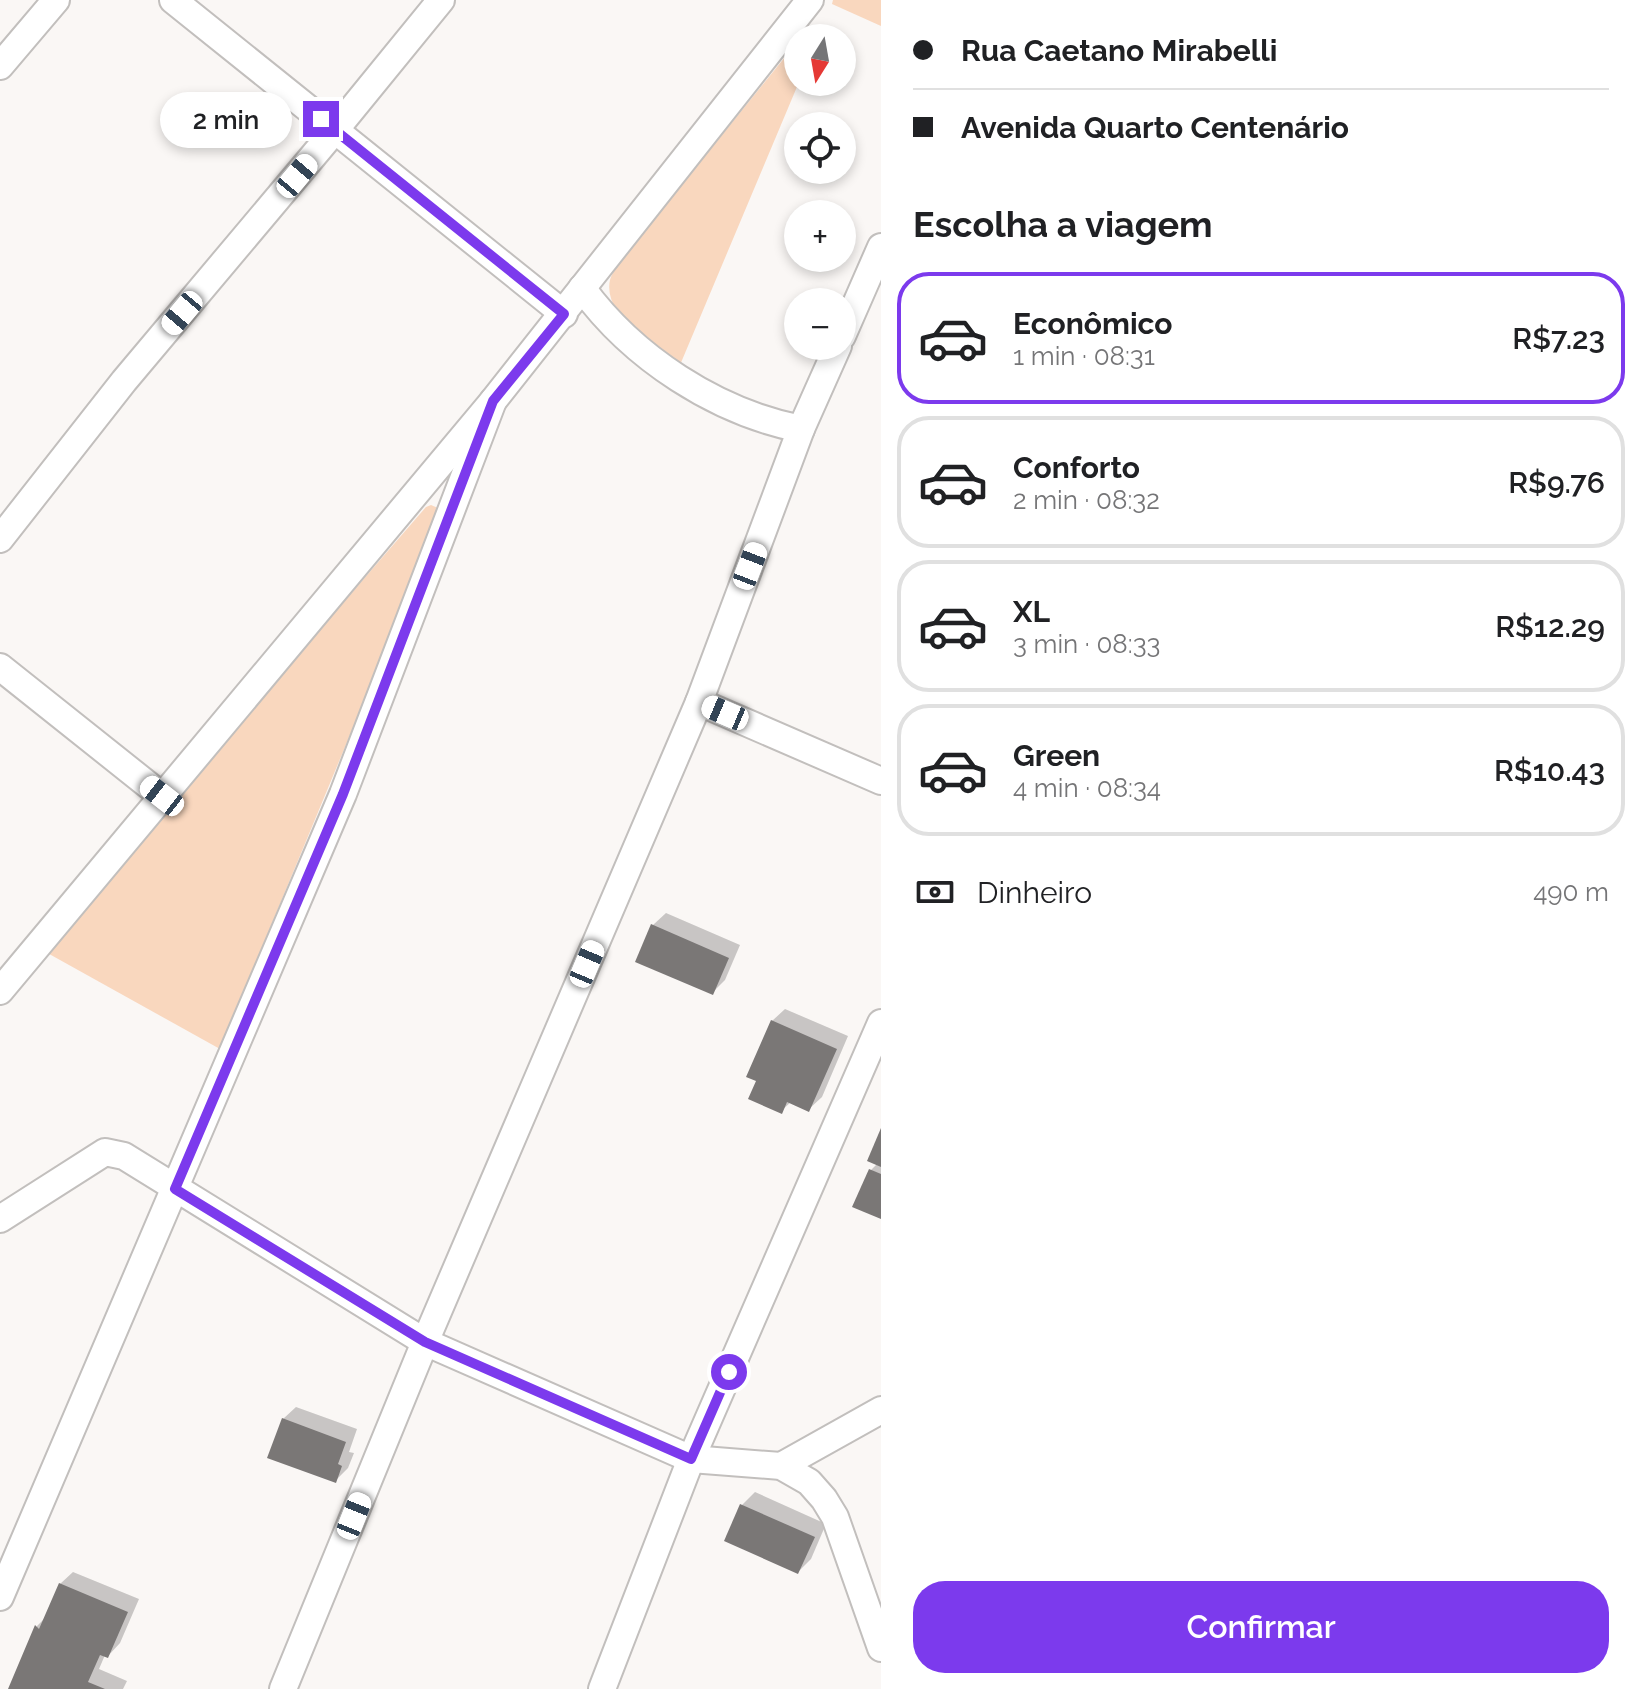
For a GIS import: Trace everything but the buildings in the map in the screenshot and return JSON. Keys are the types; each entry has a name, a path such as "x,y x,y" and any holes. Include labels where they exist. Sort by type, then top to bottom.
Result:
{"street":[{"path":"0,66 56,0"},
{"path":"173,0 564,314"},
{"path":"0,539 124,381 441,0"},
{"path":"0,991 493,401 810,0"},
{"path":"856,304 881,247"},
{"path":"582,288 597,309 636,347 679,379 757,417 801,429"},
{"path":"283,1689 425,1342 699,702 801,429 832,360"},
{"path":"0,1597 343,794 493,401"},
{"path":"0,667 162,796"},
{"path":"699,702 881,781"},
{"path":"602,1689 691,1459 881,1023"},
{"path":"0,1219 105,1152 124,1156 425,1342 691,1459 781,1466 809,1482 835,1517 881,1648"},
{"path":"781,1466 881,1410"}],"shaded area":[{"path":"833,0 881,0 881,26 832,4"},
{"path":"784,58 784,96 793,96 680,365 633,330 614,306 610,280 623,257"},
{"path":"431,505 438,508 441,515 220,1049 42,950 426,507"}],"route":[{"path":"321,119 564,314 493,401 343,794 175,1189 425,1342 691,1459 729,1372"}]}
